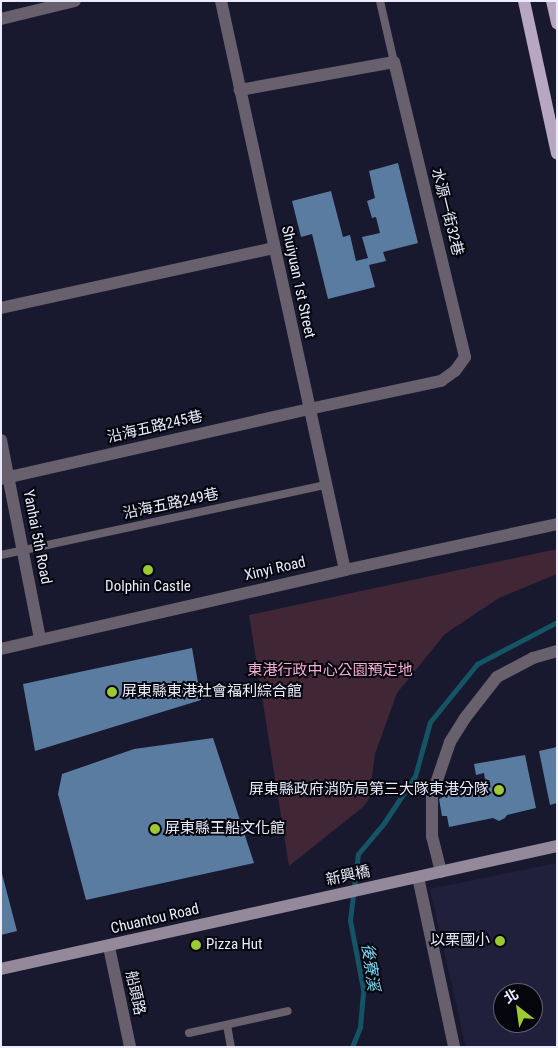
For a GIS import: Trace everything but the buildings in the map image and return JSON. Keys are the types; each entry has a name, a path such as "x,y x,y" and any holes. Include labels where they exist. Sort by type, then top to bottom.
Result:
{"main road":[{"path":"524,1 557,153"},
{"path":"552,1 557,23"},
{"path":"418,877 557,846"},
{"name":"新興橋","path":"316,899 418,877"},
{"name":"Chuantou Road","path":"1,969 316,899"}],"street":[{"path":"1,19 75,1"},
{"name":"Shuiyuan 1st Street","path":"221,1 345,570"},
{"path":"240,90 394,62"},
{"name":"水源一街32巷","path":"309,408 441,381 455,371 465,358 394,62"},
{"path":"1,308 274,248"},
{"name":"沿海五路245巷","path":"5,478 309,408"},
{"name":"Yanhai 5th Road","path":"1,440 5,478 23,550 40,639"},
{"name":"Xinyi Road","path":"1,649 345,570 557,524"},
{"path":"441,872 432,837 432,795 450,742 465,718 497,677 533,658 557,651"},
{"path":"418,877 454,1047"},
{"name":"船頭路","path":"109,946 130,1047"}],"lane":[{"path":"380,1 394,62"},
{"name":"沿海五路249巷","path":"1,555 326,485"},
{"path":"189,1034 288,1011"},
{"path":"227,1025 232,1047"}],"shaded area":[{"name":"以栗國小","path":"557,863 557,1047 466,1047 430,889"}],"green space":[{"name":"東港行政中心公園預定地","path":"557,549 557,574 499,598 445,634 397,693 375,754 369,799 363,807 289,866 249,615"}],"waterway":[{"name":"後寮溪","path":"352,1047 360,1027 363,989 350,920 358,854 384,823 415,776 430,722 477,664 557,622"}],"place":[{"name":"Dolphin Castle","path":"148,570"},
{"name":"屏東縣東港社會福利綜合館","path":"112,692"},
{"name":"屏東縣政府消防局第三大隊東港分隊","path":"499,790"},
{"name":"屏東縣王船文化館","path":"155,829"},
{"name":"以栗國小","path":"500,941"},
{"name":"Pizza Hut","path":"196,945"}]}
